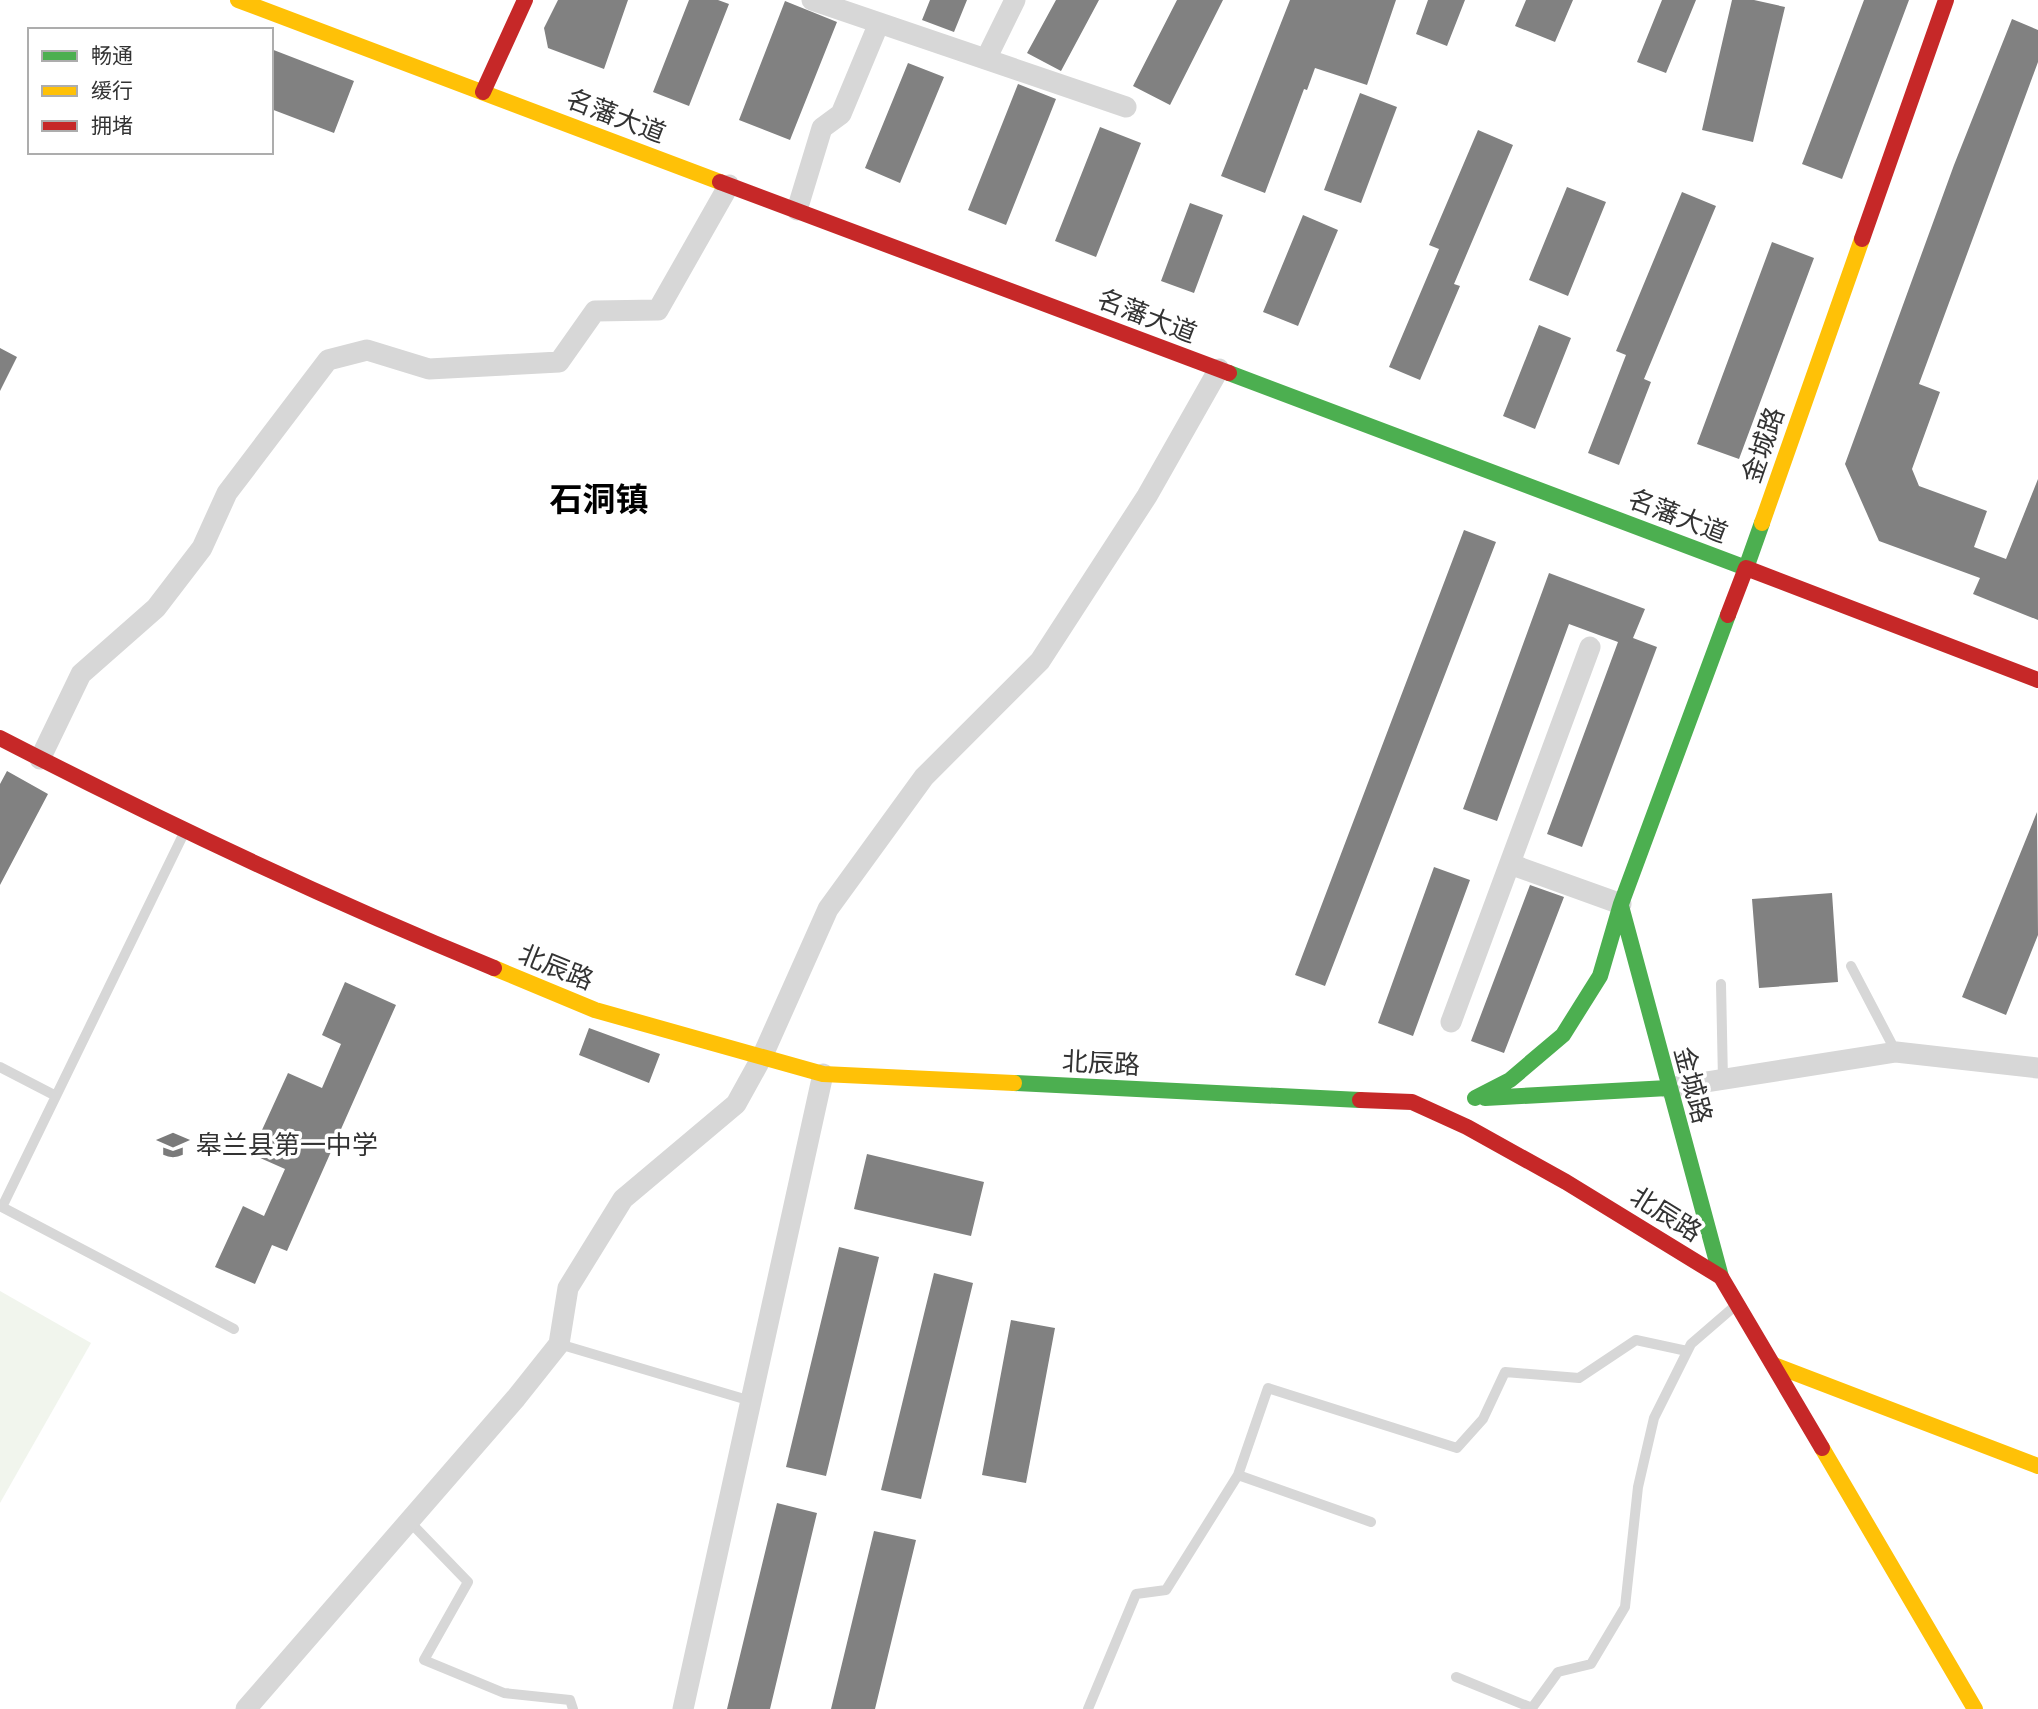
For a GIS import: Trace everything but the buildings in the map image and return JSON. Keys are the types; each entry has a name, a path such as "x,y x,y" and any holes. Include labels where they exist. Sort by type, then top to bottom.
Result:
{"main road":[{"name":"名藩大道","path":"238,0 2038,680"},
{"path":"482,92 525,0"},
{"name":"金城路","path":"1462,1099 1510,1080 1563,1035 1600,976 1621,904 1746,568 1947,0"},
{"name":"北辰路","path":"0,738 186,830 382,922 595,1010 823,1074 1412,1102 1467,1127 1566,1182 1721,1277 1975,1709"},
{"name":"金城路","path":"1621,904 1668,1088 1721,1277"},
{"path":"1412,1102 1668,1088"},
{"path":"1774,1365 2038,1466"}],"street":[{"path":"812,0 1126,107"},
{"path":"986,59 1015,0"},
{"path":"797,210 822,128 841,114 880,23"},
{"path":"40,759 81,674 156,608 202,548 227,493 328,360 367,350 429,369 559,362 595,311 657,310 729,185"},
{"path":"246,1709 559,1343 568,1288 623,1199 736,1104 762,1057 828,909 924,777 1040,661 1147,496 1219,369"},
{"path":"1451,1022 1590,647"},
{"path":"1510,864 1621,904"},
{"path":"1668,1088 1896,1052 2038,1068"},
{"path":"683,1709 823,1074"}],"lane":[{"path":"186,830 1,1206 234,1329"},
{"path":"1852,966 1896,1052"},
{"path":"1721,984 1723,1080"},
{"path":"0,1067 56,1096"},
{"path":"1456,1677 1532,1708 1558,1672 1591,1664 1625,1608 1638,1487 1654,1418 1691,1344 1737,1304"},
{"path":"1088,1709 1136,1594 1166,1590 1238,1475 1268,1388 1457,1448 1483,1419 1506,1372 1579,1378 1636,1340 1687,1351"},
{"path":"559,1343 751,1401"},
{"path":"1238,1475 1371,1522"},
{"path":"409,1521 468,1582 424,1660 504,1693 570,1700 573,1709"}],"shaded area":[{"path":"0,1291 91,1343 0,1503"}],"traffic: fast":[{"path":"1229,373 1746,568 1762,523"},
{"path":"1475,1098 1510,1080 1563,1035 1600,976 1621,904 1728,615"},
{"path":"1621,906 1721,1277"},
{"path":"1014,1083 1360,1100"},
{"path":"1485,1098 1668,1088"}],"traffic: slow":[{"path":"238,0 720,182"},
{"path":"1762,523 1862,239"},
{"path":"494,968 595,1010 823,1074 1014,1083"},
{"path":"1774,1365 2038,1466"},
{"path":"1822,1448 1975,1709"}],"traffic: jam":[{"path":"483,92 525,0"},
{"path":"1862,239 1946,0"},
{"path":"720,182 1229,373"},
{"path":"1728,615 1746,568 2038,680"},
{"path":"0,738 244,858 494,968"},
{"path":"1360,1100 1412,1102 1467,1127 1566,1182 1721,1277 1822,1448"}],"place":[{"name":"皋兰县第一中学","path":"173,1145"}],"district":[{"name":"石洞镇","path":"599,499"}]}
